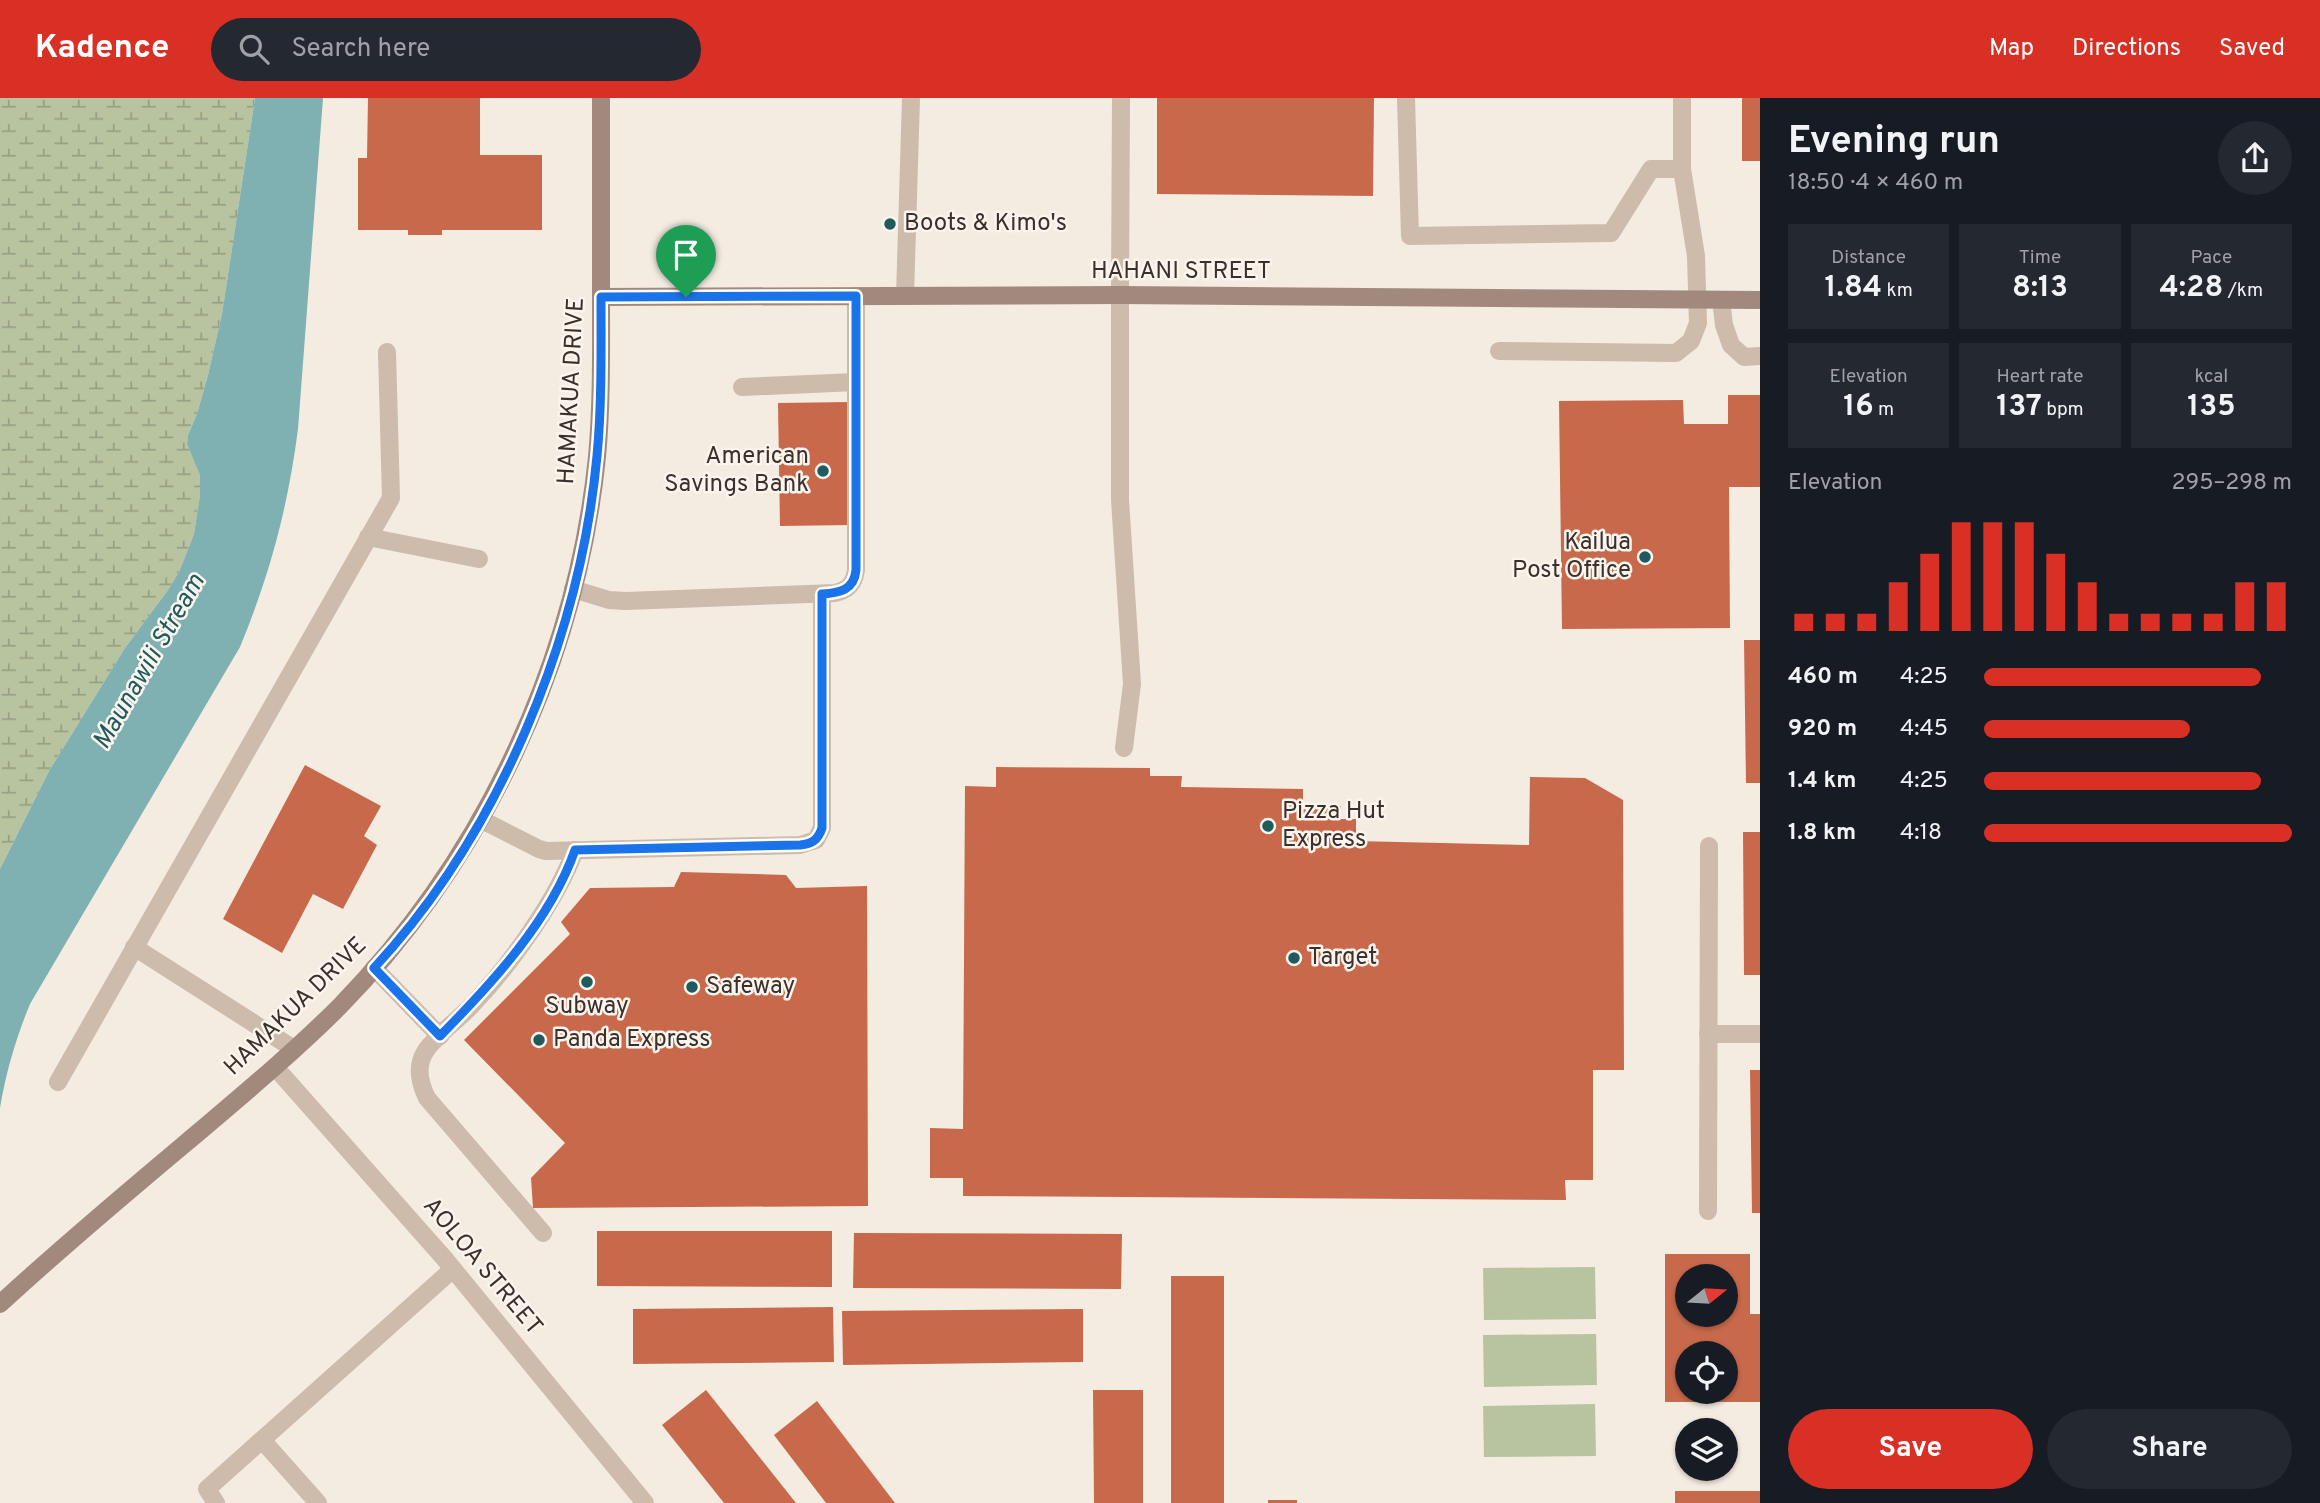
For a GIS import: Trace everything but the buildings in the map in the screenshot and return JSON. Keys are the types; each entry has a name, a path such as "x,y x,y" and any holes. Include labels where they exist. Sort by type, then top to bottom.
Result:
{"main road":[{"name":"HAMAKUA DRIVE","path":"0,1304 45,1262 275,1067 339,1006 420,912 480,820 515,752 539,695 573,589 597,458 601,397 601,98"},
{"name":"HAHANI STREET","path":"601,297 1120,295 1760,300"}],"street":[{"path":"905,296 911,98"},
{"path":"1121,98 1120,500 1132,684 1124,748"},
{"path":"1406,98 1410,236 1611,233 1651,169 1682,169"},
{"path":"1499,351 1676,353 1691,341 1698,323 1696,256 1682,169 1682,98"},
{"path":"573,589 609,600 626,601 844,591 855,578 856,296"},
{"path":"1721,300 1724,325 1731,345 1744,357 1760,356"},
{"path":"58,1082 391,498 387,352"},
{"path":"742,387 856,382"},
{"path":"368,537 479,559"},
{"path":"480,820 539,849 800,845 816,840 822,828 822,594"},
{"path":"1708,1211 1709,846"},
{"path":"543,1233 427,1098 420,1077 421,1063 425,1051 471,1006 509,959 566,875 575,850"},
{"path":"134,947 294,1049"},
{"path":"374,968 440,1036"},
{"path":"1708,1034 1760,1034"},
{"name":"AOLOA STREET","path":"275,1067 453,1269 645,1503"},
{"path":"216,1503 207,1489 453,1269"},
{"path":"262,1440 318,1503"}],"green space":[{"path":"0,98 255,98 222,314 208,375 188,435 187,444 200,474 194,534 179,572 168,590 125,648 49,771 0,869"},
{"path":"1595,1267 1596,1319 1484,1320 1483,1268"},
{"path":"1596,1334 1597,1385 1484,1387 1483,1335"},
{"path":"1595,1404 1596,1456 1484,1457 1483,1406"}],"water":[{"name":"Maunawili Stream","path":"255,98 323,98 298,429 289,486 276,540 240,647 30,1004 12,1055 0,1108 0,869 49,771 125,648 168,590 179,572 194,534 200,475 187,444 188,435 208,375 222,314"}],"place":[{"name":"Boots & Kimo's","path":"890,224"},
{"name":"American Savings Bank","path":"823,471"},
{"name":"Kailua Post Office","path":"1645,557"},
{"name":"Pizza Hut Express","path":"1268,826"},
{"name":"Target","path":"1294,958"},
{"name":"Subway","path":"587,982"},
{"name":"Safeway","path":"692,987"},
{"name":"Panda Express","path":"539,1040"}],"route":[{"path":"856,296 856,570 851,585 844,591 822,594 820,835 806,845 575,850 566,875 509,959 471,1006 440,1036 374,968 420,912 487,808 515,752 560,637 576,578 597,458 601,397 601,297 686,297 856,296"}]}
